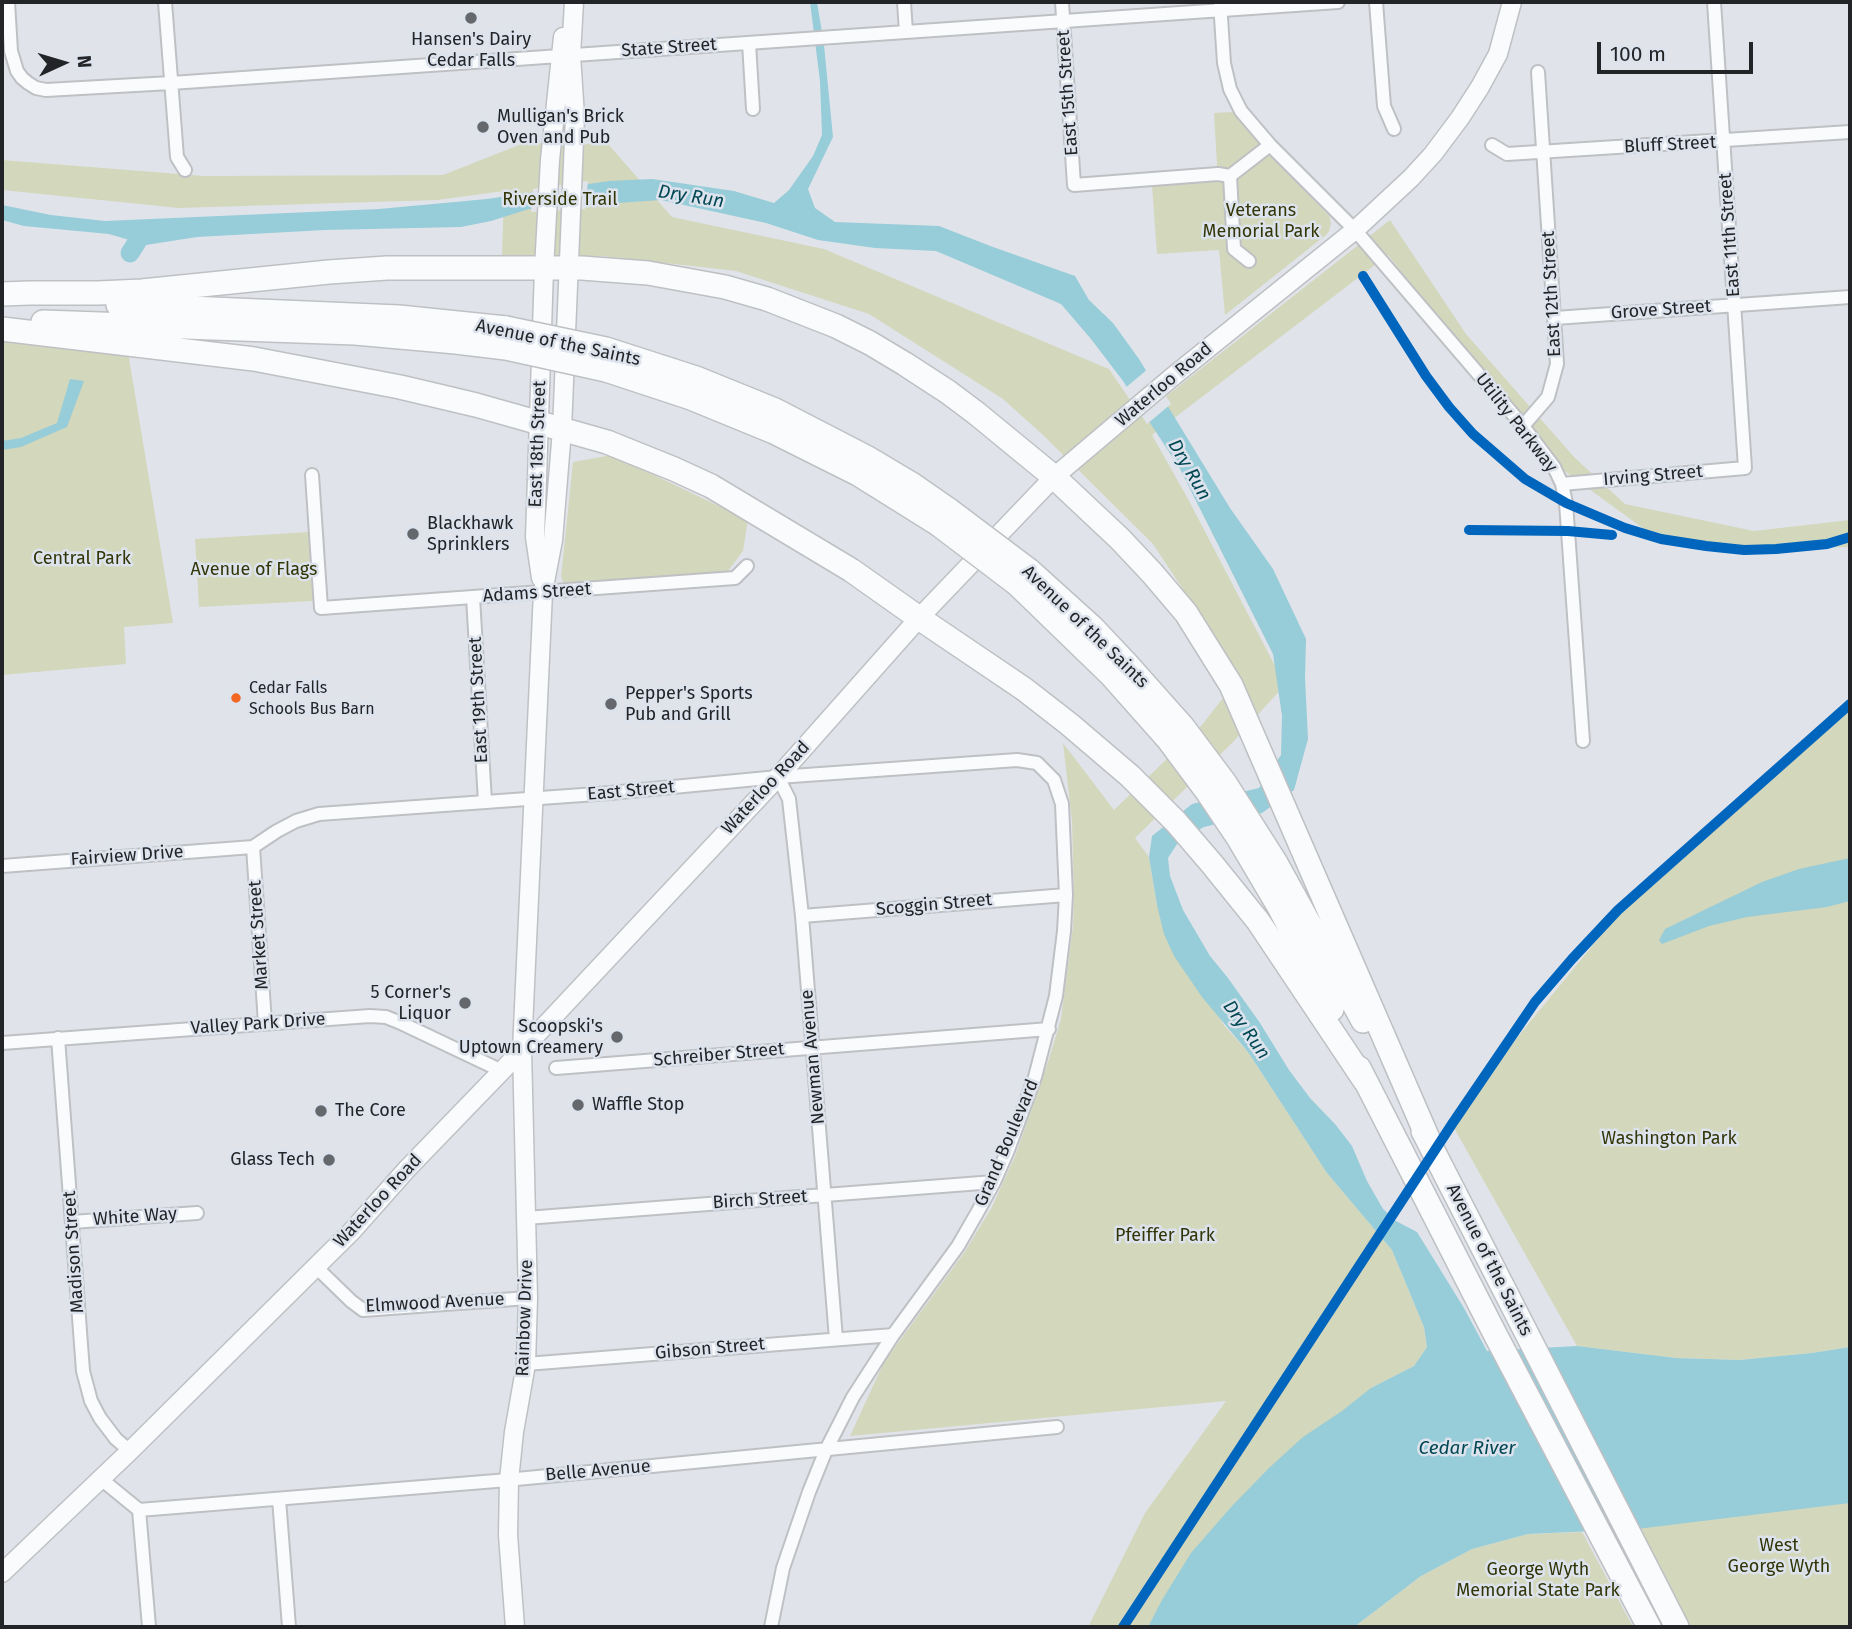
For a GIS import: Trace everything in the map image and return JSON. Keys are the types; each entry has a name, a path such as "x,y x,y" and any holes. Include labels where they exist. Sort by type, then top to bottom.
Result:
{"highway":[{"path":"2,294 142,291 387,268 582,268 648,273 724,287 767,299 836,326 870,343 948,392 1054,477 1120,539 1186,613 1231,685 1430,1143"},
{"name":"Avenue of the Saints","path":"2,300 399,317 606,360 774,432 944,517 1024,578 1112,676 1225,783 1262,839 1430,1143 1676,1627"},
{"name":"Avenue of the Saints","path":"2,321 355,333 456,342 506,338"},
{"path":"2,329 254,359 426,393 607,442 710,486 818,549 1024,688 1130,776 1176,822 1258,921 1365,1081"},
{"name":"Avenue of the Saints","path":"1175,733 1208,793 1260,875 1335,1016 1365,1081 1649,1627"}],"main road":[{"name":"East 18th Street","path":"522,1050 543,592 553,540 562,430 571,226 575,116 566,55 565,2"},
{"name":"East 18th Street","path":"543,592 535,537 546,228 550,160 574,2"},
{"name":"Waterloo Road","path":"2,1573 316,1267 778,777 919,618 1054,477 1171,378 1355,230 1418,170 1460,118 1498,54 1512,2"},
{"name":"Rainbow Drive","path":"515,1627 508,1535 509,1480 526,1364 528,1298 522,1050"}],"street":[{"name":"State Street","path":"8,2 13,62 22,78 36,88 46,90 1063,21 1220,6 1338,2"},
{"path":"165,2 177,157 185,170"},
{"path":"904,2 906,32"},
{"name":"East 15th Street","path":"1062,2 1074,185 1218,174 1230,176"},
{"path":"1376,2 1384,106 1394,129"},
{"name":"East 11th Street","path":"1714,2 1745,468"},
{"name":"Utility Parkway","path":"1220,6 1224,63 1230,89 1241,111 1270,145 1355,230 1523,426 1554,467 1562,484 1566,503 1583,741"},
{"path":"749,43 753,109"},
{"name":"East 12th Street","path":"1523,426 1548,397 1557,364 1538,72"},
{"name":"Bluff Street","path":"1492,145 1507,154 1850,132"},
{"path":"1249,261 1234,249 1230,176 1270,145"},
{"name":"Grove Street","path":"1555,318 1850,297"},
{"name":"Irving Street","path":"1562,484 1745,468"},
{"name":"Adams Street","path":"312,475 321,608 735,578 747,566"},
{"name":"East 19th Street","path":"473,597 485,802"},
{"name":"East Street","path":"253,846 286,826 318,814 1017,760"},
{"name":"Grand Boulevard","path":"771,1627 780,1580 795,1531 826,1451 853,1397 958,1246 994,1182 1022,1116 1049,1029 1056,996 1066,895 1062,804 1054,780 1037,763 1017,760"},
{"name":"Newman Avenue","path":"778,777 789,799 802,916 836,1339"},
{"name":"Fairview Drive","path":"2,866 253,846"},
{"name":"Market Street","path":"253,846 265,1023"},
{"name":"Scoggin Street","path":"802,916 1066,895"},
{"name":"Valley Park Drive","path":"2,1042 370,1016 386,1017 412,1027 502,1071"},
{"name":"Schreiber Street","path":"556,1069 1049,1029"},
{"name":"Madison Street","path":"58,1038 83,1371 91,1401 105,1425 130,1451"},
{"name":"Birch Street","path":"526,1218 994,1182"},
{"name":"White Way","path":"72,1222 197,1213"},
{"name":"Elmwood Avenue","path":"316,1267 363,1310 528,1298"},
{"name":"Gibson Street","path":"526,1364 894,1335"},
{"name":"Belle Avenue","path":"139,1510 509,1480 1057,1427"},
{"path":"101,1479 139,1510 149,1627"},
{"path":"279,1499 289,1627"}],"green space":[{"name":"Veterans Memorial Park","path":"1233,112 1330,217 1331,224 1326,235 1225,315 1219,250 1157,254 1152,186 1218,181 1214,113"},
{"path":"524,143 608,144 672,217 824,249 1109,369 1141,416 1390,220 1466,334 1575,458 1625,504 1754,531 1850,520 1850,547 1776,549 1659,540 1548,459 1388,255 1152,435 1285,685 1233,742 1135,838 1149,857 1157,905 1223,1024 1248,1052 1327,1173 1392,1250 1424,1327 1427,1347 1414,1366 1371,1388 1157,1627 1088,1627 1145,1513 1226,1401 850,1436 884,1362 964,1253 992,1207 1016,1154 1049,1059 1061,1019 1073,926 1072,821 1063,743 1114,810 1202,725 1240,676 1153,544 1003,399 869,314 736,271 602,256 502,256 504,191 437,200 179,208 2,190 2,160 204,176 443,175"},
{"name":"Central Park","path":"2,341 128,352 173,623 124,627 126,664 2,675"},
{"path":"612,455 748,520 743,551 722,579 567,590 561,577 573,462"},
{"name":"Avenue of Flags","path":"309,532 313,601 199,607 195,539"},
{"name":"Washington Park","path":"1850,706 1850,1347 1739,1360 1676,1358 1577,1346 1454,1128 1494,1066 1620,912"},
{"name":"West George Wyth","path":"1850,1477 1850,1627 1677,1627 1611,1500"},
{"name":"George Wyth Memorial State Park","path":"1582,1532 1633,1627 1354,1627 1421,1576 1472,1549 1528,1534"}],"water":[{"name":"Cedar River","path":"810,2 817,2 833,137 808,189 815,208 835,222 939,226 1075,276 1089,300 1113,323 1139,359 1230,508 1273,569 1306,639 1308,739 1294,790 1262,813 1204,827 1179,841 1168,858 1170,876 1183,910 1210,956 1260,1023 1289,1070 1352,1146 1383,1209 1396,1221 1417,1232 1487,1351 1577,1346 1676,1358 1739,1360 1850,1347 1850,1503 1637,1529 1528,1534 1472,1549 1421,1576 1354,1627 1148,1627 1191,1553 1269,1468 1303,1437 1371,1388 1414,1366 1427,1347 1424,1327 1392,1250 1327,1173 1248,1052 1202,997 1174,956 1164,934 1149,857 1152,836 1192,804 1259,788 1281,755 1282,716 1273,654 1180,469 1123,381 1061,304 936,251 875,248 818,240 766,223 661,200 529,209 461,227 325,230 197,237 146,245 109,234 24,226 2,220 2,205 51,215 105,221 379,209 487,199 609,181 652,179 734,191 774,203 789,190 813,156 822,135 820,81"},
{"path":"70,379 84,381 67,427 21,447 2,450 2,441 21,438 57,423"},
{"path":"1850,858 1850,901 1827,907 1747,917 1709,926 1662,944 1659,940 1665,929 1762,882 1799,869"}],"pier":[{"path":"588,181 585,209 531,212 533,189"},
{"path":"1149,368 1171,404 1147,424 1124,389"}],"waterway":[{"name":"Dry Run","path":"130,253 142,234 156,230"}],"transit line":[{"path":"1363,276 1426,376 1473,434 1525,479 1566,503 1625,528 1661,539 1706,546 1744,550 1776,549 1827,544 1850,537"},
{"path":"1469,530 1568,531 1612,535"},
{"path":"1123,1627 1452,1124 1535,1002 1618,910 1850,704"}],"place":[{"name":"Hansen's Dairy Cedar Falls","path":"471,18"},
{"name":"Mulligan's Brick Oven and Pub","path":"483,127"},
{"name":"Blackhawk Sprinklers","path":"413,534"},
{"name":"Cedar Falls Schools Bus Barn","path":"236,698"},
{"name":"Pepper's Sports Pub and Grill","path":"611,704"},
{"name":"5 Corner's Liquor","path":"465,1003"},
{"name":"Scoopski's Uptown Creamery","path":"617,1037"},
{"name":"Waffle Stop","path":"578,1105"},
{"name":"The Core","path":"321,1111"},
{"name":"Glass Tech","path":"329,1160"}],"park label":[{"name":"Riverside Trail","path":"560,200"},
{"name":"Pfeiffer Park","path":"1165,1236"}]}
